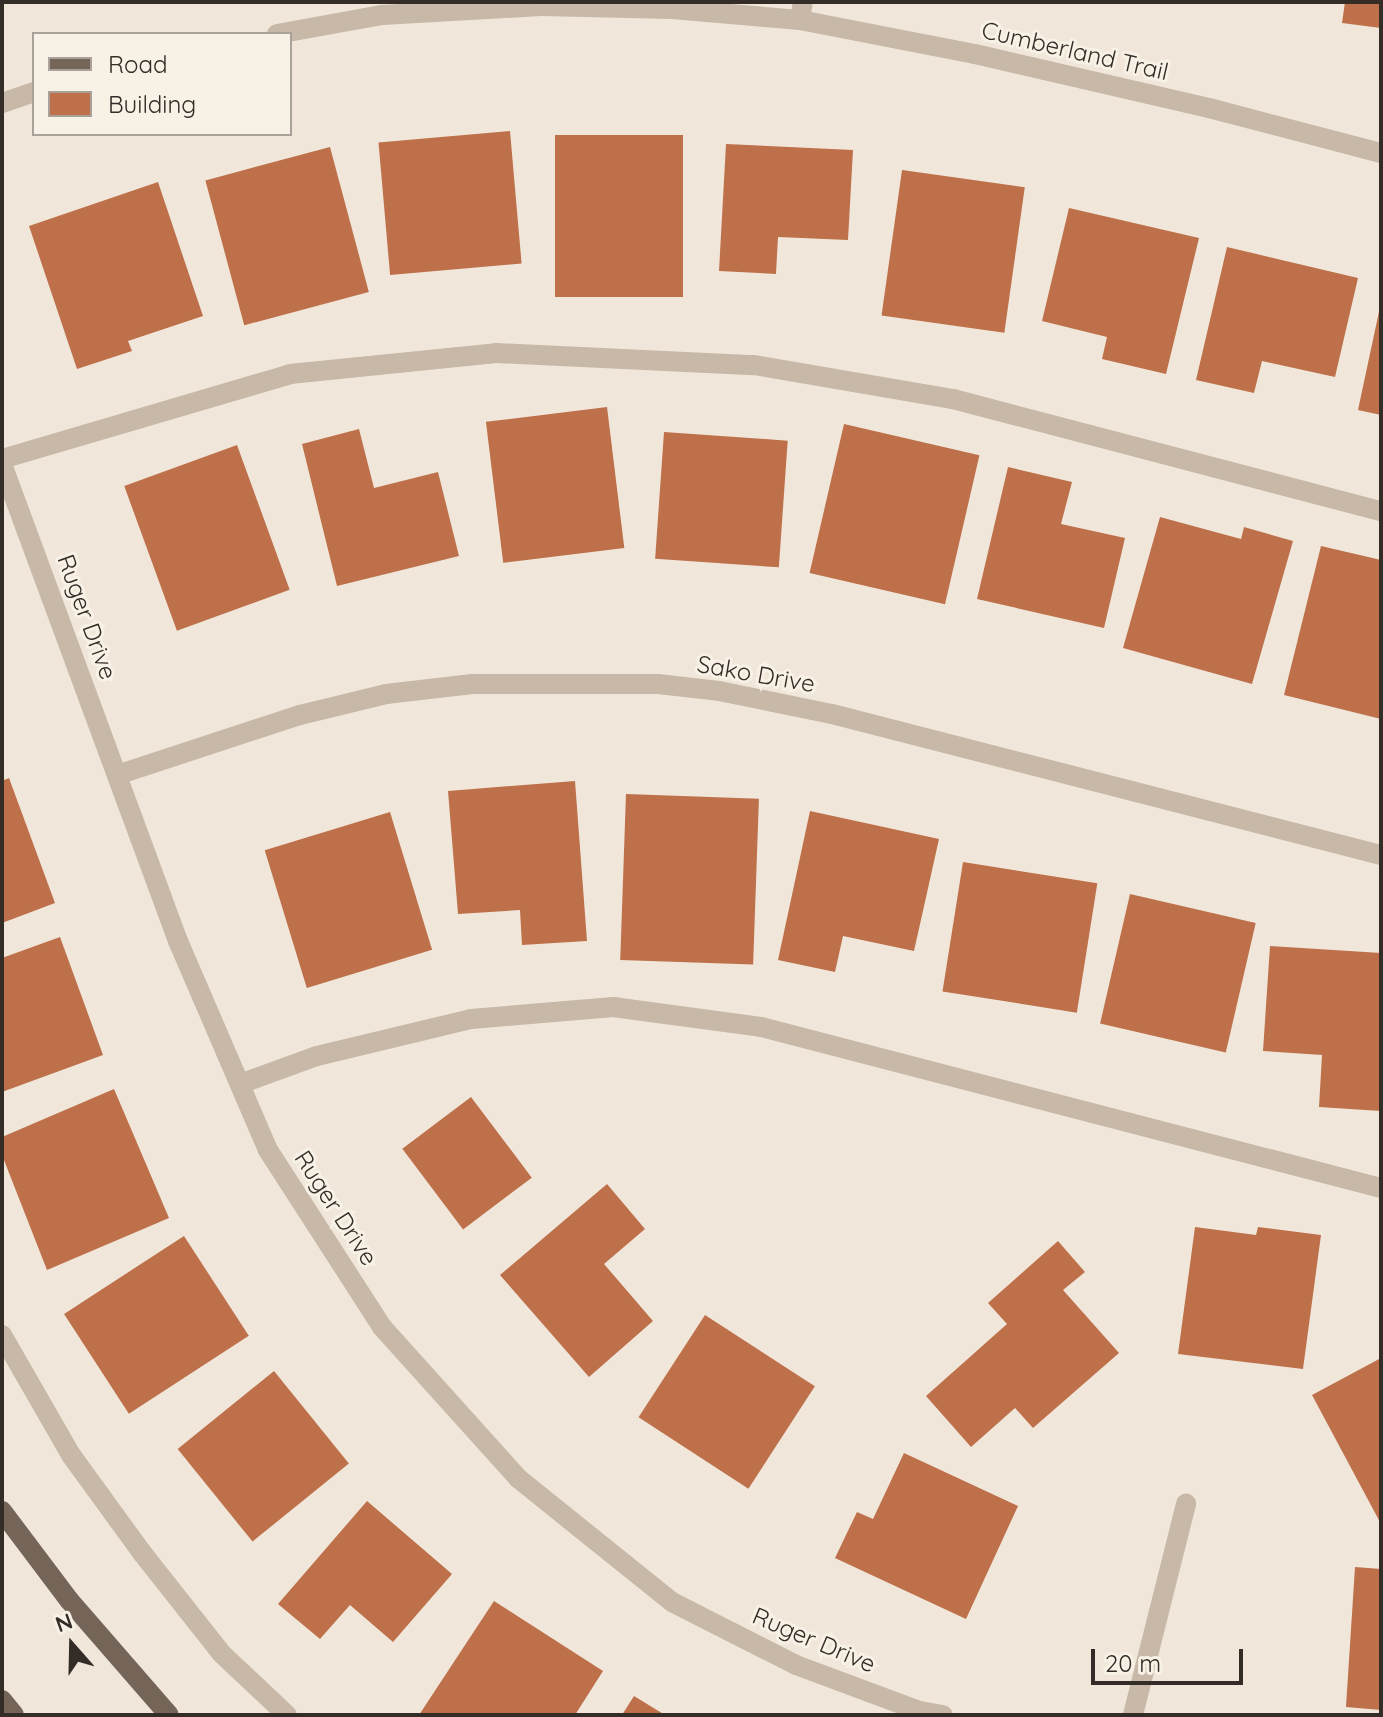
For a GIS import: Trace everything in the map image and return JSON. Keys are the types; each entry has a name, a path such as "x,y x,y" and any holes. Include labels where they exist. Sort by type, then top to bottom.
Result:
{"main road":[{"path":"2,1511 69,1600 169,1715"},
{"path":"2,1700 14,1715"}],"street":[{"name":"Cumberland Trail","path":"288,32 382,15 540,4 802,11 1209,108 1381,153"},
{"path":"2,103 32,93"},
{"path":"2,462 290,374 496,353 754,365 953,399 1381,511"},
{"name":"Ruger Drive","path":"2,462 178,941 268,1150 382,1327 519,1479 672,1602 796,1665 920,1711 943,1715"},
{"name":"Sako Drive","path":"117,775 300,715 386,694 472,684 658,684 719,691 832,714 1381,855"},
{"path":"240,1084 317,1056 471,1019 613,1007 761,1027 1381,1188"},
{"path":"2,1335 71,1455 143,1554 222,1654 287,1715"},
{"path":"1133,1715 1186,1504"}],"building":[{"path":"1345,2 1381,2 1381,28 1342,23"},
{"path":"510,131 522,263 390,275 379,143"},
{"path":"555,135 683,135 683,297 555,297"},
{"path":"726,144 853,150 848,240 778,237 776,274 719,271"},
{"path":"330,147 369,292 244,325 205,180"},
{"path":"902,170 1025,187 1004,333 882,316"},
{"path":"158,182 203,316 128,341 132,351 77,369 29,226"},
{"path":"1069,208 1199,238 1166,374 1102,359 1107,337 1042,321"},
{"path":"1227,247 1358,278 1335,377 1262,361 1254,393 1196,380"},
{"path":"1381,307 1381,415 1358,410"},
{"path":"607,407 624,548 503,563 486,422"},
{"path":"844,424 979,455 945,604 810,573"},
{"path":"359,429 374,488 438,472 459,556 337,586 302,444"},
{"path":"664,432 788,441 779,567 655,559"},
{"path":"237,445 290,590 177,631 124,486"},
{"path":"1008,467 1072,482 1061,524 1125,538 1104,628 977,599"},
{"path":"1160,517 1241,539 1244,527 1293,541 1252,684 1123,648"},
{"path":"1321,546 1381,560 1381,719 1284,695"},
{"path":"9,778 55,903 2,923 2,781"},
{"path":"575,781 587,941 522,945 520,910 458,914 448,791"},
{"path":"626,794 759,799 753,965 620,960"},
{"path":"810,811 939,839 914,951 843,936 835,972 778,960"},
{"path":"390,812 432,950 307,988 265,850"},
{"path":"963,862 1097,883 1077,1013 943,991"},
{"path":"1130,894 1256,923 1226,1053 1100,1024"},
{"path":"60,937 103,1055 2,1092 2,958"},
{"path":"1270,946 1381,953 1381,1111 1319,1107 1322,1055 1263,1051"},
{"path":"114,1089 169,1218 47,1270 2,1155 2,1137"},
{"path":"471,1097 532,1178 463,1229 402,1149"},
{"path":"607,1184 645,1229 604,1264 653,1321 589,1377 500,1275"},
{"path":"1195,1227 1256,1235 1258,1227 1321,1235 1303,1369 1178,1354"},
{"path":"184,1236 249,1336 129,1414 64,1314"},
{"path":"1058,1241 1085,1272 1063,1290 1119,1353 1033,1428 1015,1408 971,1447 926,1396 1007,1324 988,1303"},
{"path":"705,1315 815,1386 748,1489 639,1417"},
{"path":"1381,1358 1381,1524 1312,1395"},
{"path":"274,1371 349,1463 253,1542 178,1449"},
{"path":"904,1453 1018,1506 966,1619 835,1558 857,1512 873,1519"},
{"path":"367,1501 452,1574 393,1642 350,1605 320,1639 278,1604"},
{"path":"1355,1567 1381,1569 1381,1710 1346,1707"},
{"path":"494,1601 603,1671 575,1715 419,1715"},
{"path":"634,1696 665,1715 622,1715"}]}
